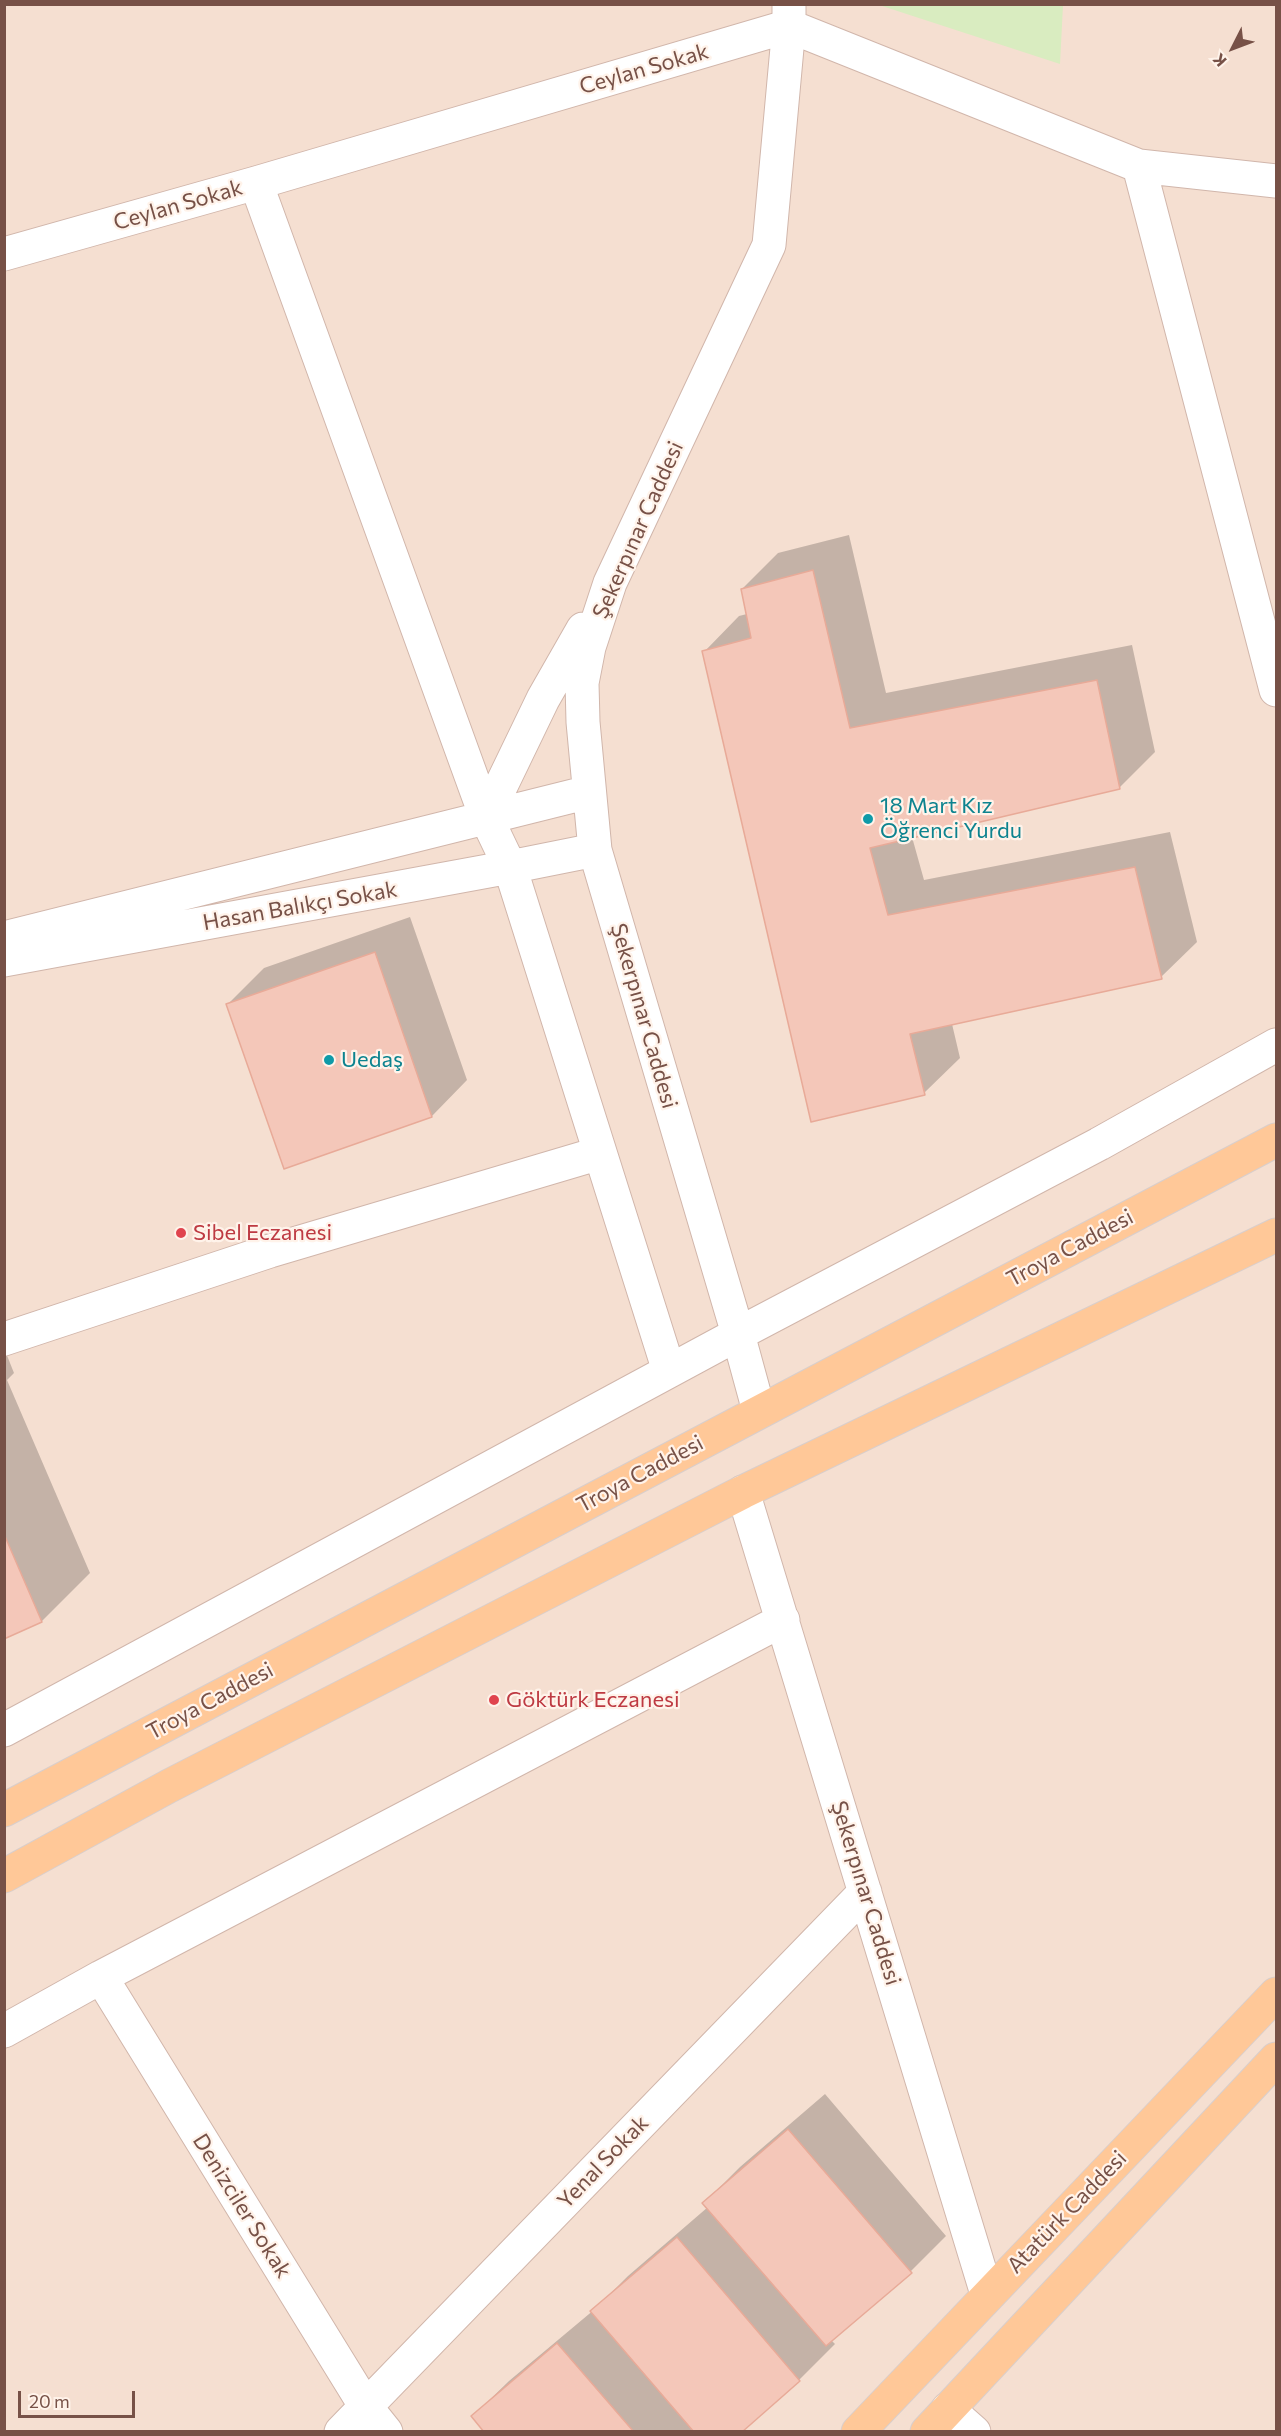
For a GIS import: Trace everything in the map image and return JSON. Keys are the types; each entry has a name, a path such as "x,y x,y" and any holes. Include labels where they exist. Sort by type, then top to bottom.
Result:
{"main road":[{"name":"Troya Caddesi","path":"4,1810 1276,1140"},
{"path":"4,1876 169,1786 743,1492 1276,1235"},
{"name":"Atatürk Caddesi","path":"858,2432 987,2294 1276,1994"},
{"name":"Atatürk Caddesi","path":"938,2420 1276,2059"}],"street":[{"path":"789,15 1139,166 1276,181"},
{"name":"Ceylan Sokak","path":"4,254 256,183 789,15"},
{"name":"Şekerpınar Caddesi","path":"759,1411 595,850 582,684 589,647 610,583 769,245 789,15"},
{"path":"1139,166 1276,690"},
{"path":"256,183 486,817 510,867 669,1371"},
{"path":"486,817 543,699 610,583"},
{"path":"4,938 589,792"},
{"name":"Hasan Balıkçı Sokak","path":"4,960 595,850"},
{"path":"4,1730 738,1334 1099,1144 1276,1045"},
{"path":"4,1339 270,1251 600,1153"},
{"name":"Şekerpınar Caddesi","path":"743,1492 987,2294"},
{"path":"4,2031 102,1977 783,1620"},
{"name":"Yenal Sokak","path":"341,2432 376,2419 865,1892"},
{"name":"Denizciler Sokak","path":"102,1977 376,2419"},
{"path":"938,2420 974,2432"}],"shaded area":[{"path":"5,5 1276,5 1276,2431 5,2431"}],"green space":[{"path":"879,5 1063,5 1060,64"}],"building":[{"name":"18 Mart Kız Öğrenci Yurdu","path":"813,570 850,728 1097,680 1120,789 870,848 888,915 1135,867 1162,979 910,1034 925,1095 811,1122 702,651 751,638 741,589"},
{"name":"Uedaş","path":"375,952 432,1117 284,1169 226,1004"},
{"path":"4,1534 42,1622 4,1639"},
{"path":"788,2129 912,2273 826,2346 702,2203"},
{"path":"677,2237 800,2381 742,2432 694,2432 590,2311"},
{"path":"557,2343 634,2432 484,2432 471,2416"}],"place":[{"name":"18 Mart Kız Öğrenci Yurdu","path":"868,819"},
{"name":"Uedaş","path":"329,1060"},
{"name":"Sibel Eczanesi","path":"181,1233"},
{"name":"Göktürk Eczanesi","path":"494,1700"}]}
